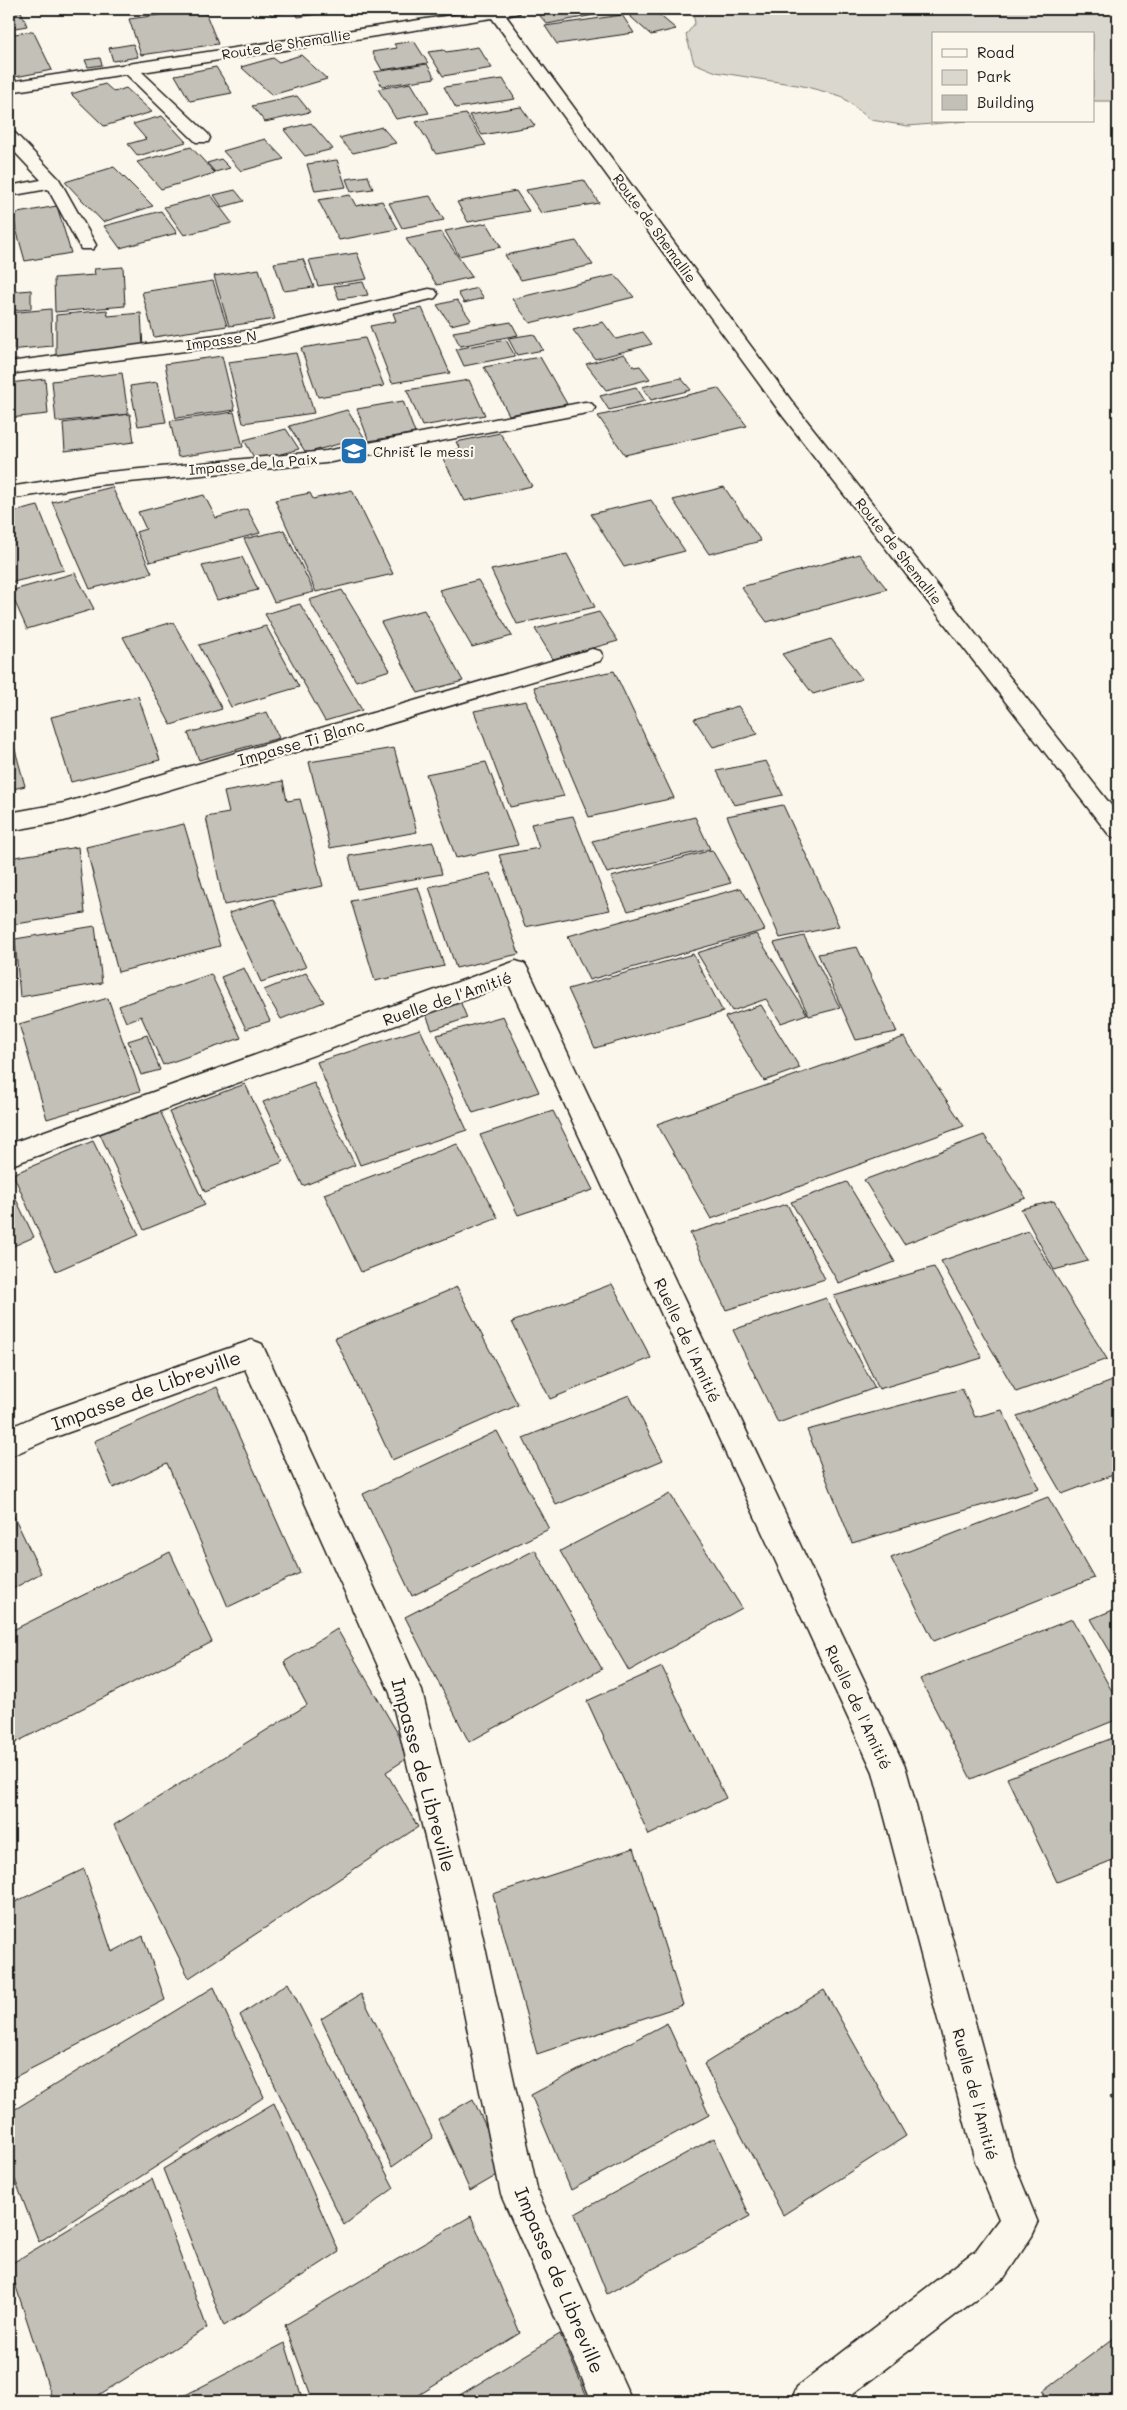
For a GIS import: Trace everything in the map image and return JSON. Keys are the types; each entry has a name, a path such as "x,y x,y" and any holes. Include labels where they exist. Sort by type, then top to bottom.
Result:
{"street":[{"name":"Route de Shemallie","path":"9,87 505,11 789,411 1118,830"},
{"path":"129,68 202,138"},
{"path":"9,137 53,183 87,245"},
{"path":"9,191 53,183"},
{"name":"Impasse N","path":"9,368 254,336 429,294"},
{"name":"Impasse de la Paix","path":"9,493 98,479 326,457 585,408"},
{"name":"Impasse Ti Blanc","path":"9,822 64,812 592,656"},
{"name":"Ruelle de l'Amitié","path":"9,1155 516,972 889,1769 994,2162 1018,2223 990,2264 810,2401"},
{"name":"Impasse de Libreville","path":"9,1443 38,1429 252,1353 406,1691 463,1924 520,2195 612,2401"}],"green space":[{"path":"686,9 1118,9 1118,101 1094,101 1094,32 932,32 932,122 955,122 908,126 871,120 841,96 803,86 716,72 694,63 686,35 695,23 694,18"}],"building":[{"path":"9,9 20,9 27,26 9,29"},
{"path":"110,9 146,9 111,13"},
{"path":"204,9 218,44 141,55 129,19"},
{"path":"267,9 289,9 291,12 271,15"},
{"path":"314,9 317,14 298,17 294,10"},
{"path":"534,9 613,9 615,11 547,24"},
{"path":"622,9 652,9 676,29 651,35"},
{"path":"622,15 634,33 557,44 545,26"},
{"path":"33,31 52,70 10,78 9,35"},
{"path":"414,41 428,63 382,70 372,52 397,48 394,44"},
{"path":"133,44 138,57 113,61 109,48"},
{"path":"478,47 492,68 443,76 428,52 444,50 446,52"},
{"path":"301,55 327,79 272,95 241,67 273,58 279,62"},
{"path":"100,58 102,65 88,67 85,60"},
{"path":"427,64 435,78 382,86 374,72"},
{"path":"216,67 232,93 190,101 175,75"},
{"path":"503,79 515,99 456,108 444,87"},
{"path":"411,83 429,113 396,119 378,89"},
{"path":"105,84 114,92 126,88 152,112 104,126 71,94"},
{"path":"297,96 310,112 265,122 252,106"},
{"path":"521,107 535,126 482,135 469,115"},
{"path":"466,114 486,145 436,154 416,122"},
{"path":"162,116 186,142 138,156 128,144 146,139 133,124"},
{"path":"311,123 333,149 305,156 284,130"},
{"path":"382,127 396,143 353,153 339,138"},
{"path":"265,139 284,159 241,171 223,151"},
{"path":"191,147 215,173 161,189 137,162"},
{"path":"221,159 230,168 215,172 207,163"},
{"path":"337,160 346,187 315,191 307,164"},
{"path":"114,167 153,206 103,222 65,182"},
{"path":"368,176 373,189 351,192 346,179"},
{"path":"584,180 599,203 541,213 526,190"},
{"path":"235,190 244,201 222,207 214,195"},
{"path":"516,191 529,211 468,222 457,202"},
{"path":"211,195 232,223 184,235 164,207"},
{"path":"350,195 356,206 382,201 398,229 339,240 318,200"},
{"path":"430,196 444,220 402,228 389,203"},
{"path":"57,206 71,253 25,261 12,214"},
{"path":"161,211 177,233 120,248 104,226"},
{"path":"487,223 501,247 459,256 445,231"},
{"path":"441,232 472,277 437,285 406,239"},
{"path":"576,241 593,265 521,280 505,255"},
{"path":"357,253 367,279 318,286 309,260"},
{"path":"303,259 314,287 284,291 274,263"},
{"path":"123,267 125,306 55,312 54,278 95,275 94,269"},
{"path":"259,269 275,319 229,326 214,276"},
{"path":"615,275 634,297 530,323 512,299"},
{"path":"213,281 227,326 154,337 142,292"},
{"path":"363,282 368,295 339,299 334,286"},
{"path":"477,288 484,298 464,303 458,293"},
{"path":"31,290 31,309 9,311 9,292"},
{"path":"457,300 471,320 451,325 437,305"},
{"path":"422,308 450,373 392,383 370,326 396,321 393,313"},
{"path":"51,309 52,346 9,350 9,313"},
{"path":"107,310 108,316 141,313 143,348 56,356 56,315"},
{"path":"511,322 518,335 460,346 453,332"},
{"path":"603,322 616,339 643,332 652,344 595,359 573,330"},
{"path":"534,334 543,350 517,355 508,338"},
{"path":"365,338 384,386 318,397 301,348"},
{"path":"506,340 515,356 464,366 456,349"},
{"path":"296,353 314,413 243,423 228,362"},
{"path":"624,354 634,367 640,366 650,379 606,390 586,364"},
{"path":"222,356 235,410 176,418 165,364"},
{"path":"540,357 567,404 509,415 484,367"},
{"path":"122,373 128,414 56,422 52,381"},
{"path":"681,378 691,390 651,400 642,387"},
{"path":"45,379 48,414 9,418 9,383"},
{"path":"469,380 485,415 422,426 407,390"},
{"path":"157,382 166,422 138,426 130,386"},
{"path":"636,387 645,401 609,410 600,396"},
{"path":"718,388 747,426 625,455 598,416"},
{"path":"403,401 415,433 369,441 357,409"},
{"path":"347,410 364,437 306,453 289,426"},
{"path":"234,412 243,447 178,457 170,421"},
{"path":"130,414 134,442 65,451 63,423"},
{"path":"286,429 299,449 256,461 244,440"},
{"path":"500,433 532,486 465,501 440,453 460,449 456,442"},
{"path":"112,487 152,573 90,589 52,502"},
{"path":"724,487 761,541 709,554 673,500"},
{"path":"352,490 393,574 316,592 275,500 310,493 313,499"},
{"path":"204,495 216,518 247,509 260,533 150,562 136,532 146,529 138,512"},
{"path":"651,500 685,551 624,567 591,514"},
{"path":"38,506 64,570 9,583 9,513"},
{"path":"284,530 314,592 274,602 244,539"},
{"path":"567,554 595,607 517,624 491,570"},
{"path":"859,554 887,589 767,622 741,587"},
{"path":"242,557 258,590 217,600 202,566"},
{"path":"75,573 94,609 27,629 10,591"},
{"path":"478,580 512,636 472,647 439,590"},
{"path":"342,590 390,670 356,681 309,600"},
{"path":"300,604 362,710 325,721 265,614"},
{"path":"424,610 463,681 418,693 381,622"},
{"path":"599,612 618,641 553,659 535,629"},
{"path":"173,622 222,709 171,725 123,637"},
{"path":"266,626 299,687 231,707 199,645"},
{"path":"831,639 862,679 813,694 782,654"},
{"path":"614,671 674,798 589,817 534,687"},
{"path":"138,696 160,760 71,782 51,717"},
{"path":"526,701 564,796 510,807 474,711"},
{"path":"738,706 758,734 713,747 694,719"},
{"path":"267,712 279,738 199,760 188,733"},
{"path":"9,728 25,786 9,790"},
{"path":"394,748 417,832 330,848 309,762"},
{"path":"766,761 783,795 734,805 717,771"},
{"path":"486,762 518,845 456,858 426,774"},
{"path":"283,781 287,801 300,799 323,886 224,905 206,817 229,813 224,792"},
{"path":"783,805 839,926 780,938 727,816"},
{"path":"573,816 610,910 525,927 499,855 539,848 531,824"},
{"path":"695,817 710,849 607,873 592,841"},
{"path":"184,824 220,946 118,972 86,847"},
{"path":"433,842 442,874 357,889 349,856"},
{"path":"78,847 85,913 10,925 9,858"},
{"path":"712,850 731,883 628,911 611,877"},
{"path":"490,873 519,954 456,968 429,887"},
{"path":"418,887 444,966 375,981 351,901"},
{"path":"741,888 765,930 589,980 568,936"},
{"path":"273,899 306,967 261,982 229,913"},
{"path":"95,926 102,983 20,997 15,939"},
{"path":"756,934 807,1014 781,1023 766,999 732,1011 697,953"},
{"path":"804,936 840,1008 809,1016 774,943"},
{"path":"857,947 897,1032 856,1040 818,954"},
{"path":"693,954 723,1012 595,1048 568,989"},
{"path":"244,968 270,1021 246,1029 221,977"},
{"path":"306,973 324,1002 281,1019 264,990"},
{"path":"211,974 241,1038 163,1065 141,1016 126,1022 119,1006"},
{"path":"108,998 140,1091 47,1119 19,1024"},
{"path":"460,1001 467,1018 432,1030 425,1012"},
{"path":"761,1005 800,1068 764,1081 725,1017"},
{"path":"503,1016 539,1092 473,1113 437,1035"},
{"path":"420,1029 467,1130 360,1165 317,1062"},
{"path":"147,1035 160,1070 141,1075 128,1041"},
{"path":"904,1037 964,1126 711,1219 657,1124"},
{"path":"314,1083 355,1165 303,1186 263,1102"},
{"path":"245,1084 283,1162 205,1192 169,1112"},
{"path":"160,1111 205,1205 144,1230 100,1134"},
{"path":"553,1111 593,1190 518,1215 480,1135"},
{"path":"984,1135 1026,1198 904,1244 864,1180"},
{"path":"93,1141 139,1235 56,1271 13,1174"},
{"path":"457,1144 498,1218 361,1272 324,1194"},
{"path":"847,1182 895,1262 839,1284 791,1202"},
{"path":"13,1193 34,1237 9,1248 9,1196"},
{"path":"1054,1201 1088,1261 1054,1270 1021,1209"},
{"path":"787,1204 825,1279 726,1310 690,1233"},
{"path":"1028,1231 1107,1359 1016,1392 941,1261"},
{"path":"934,1267 982,1358 879,1389 834,1296"},
{"path":"612,1284 651,1358 550,1399 512,1322"},
{"path":"457,1287 518,1405 392,1460 335,1338"},
{"path":"826,1298 875,1388 778,1423 733,1330"},
{"path":"1118,1379 1118,1473 1062,1494 1017,1416"},
{"path":"217,1387 300,1573 228,1607 167,1463 113,1488 94,1441"},
{"path":"962,1389 975,1417 1002,1410 1039,1489 852,1543 807,1430"},
{"path":"629,1395 663,1460 556,1505 523,1438"},
{"path":"497,1431 549,1529 412,1596 363,1494"},
{"path":"670,1494 742,1608 629,1671 560,1551"},
{"path":"1048,1497 1094,1578 934,1641 891,1558"},
{"path":"11,1510 41,1573 9,1591 9,1512"},
{"path":"535,1550 602,1669 469,1742 405,1617"},
{"path":"170,1552 212,1642 9,1746 9,1632"},
{"path":"1118,1608 1118,1665 1091,1619"},
{"path":"1072,1619 1118,1702 1118,1719 971,1779 920,1679"},
{"path":"337,1629 411,1756 386,1772 418,1827 189,1978 114,1825 307,1705 284,1662"},
{"path":"662,1667 726,1798 649,1835 587,1701"},
{"path":"1118,1736 1118,1858 1057,1882 1007,1778"},
{"path":"634,1848 683,2005 537,2054 493,1894"},
{"path":"84,1869 112,1952 143,1936 165,2000 9,2080 9,1882 15,1902"},
{"path":"288,1983 394,2188 344,2225 240,2015"},
{"path":"214,1987 264,2097 39,2242 9,2164 9,2113"},
{"path":"824,1990 906,2136 783,2215 704,2064"},
{"path":"361,1994 433,2138 392,2167 321,2019"},
{"path":"667,2023 709,2115 571,2190 531,2095"},
{"path":"1118,2092 1118,2112 1110,2097"},
{"path":"473,2099 506,2170 470,2191 438,2119"},
{"path":"274,2103 339,2252 224,2326 163,2169"},
{"path":"714,2138 750,2216 607,2294 575,2214"},
{"path":"152,2179 207,2328 89,2401 53,2401 9,2265"},
{"path":"471,2216 520,2333 409,2401 313,2401 285,2325"},
{"path":"560,2334 589,2401 450,2401"},
{"path":"1118,2335 1118,2401 1049,2401 1043,2391"},
{"path":"285,2343 303,2401 174,2401"}],"place":[{"name":"Christ le messi","path":"354,451"}]}
